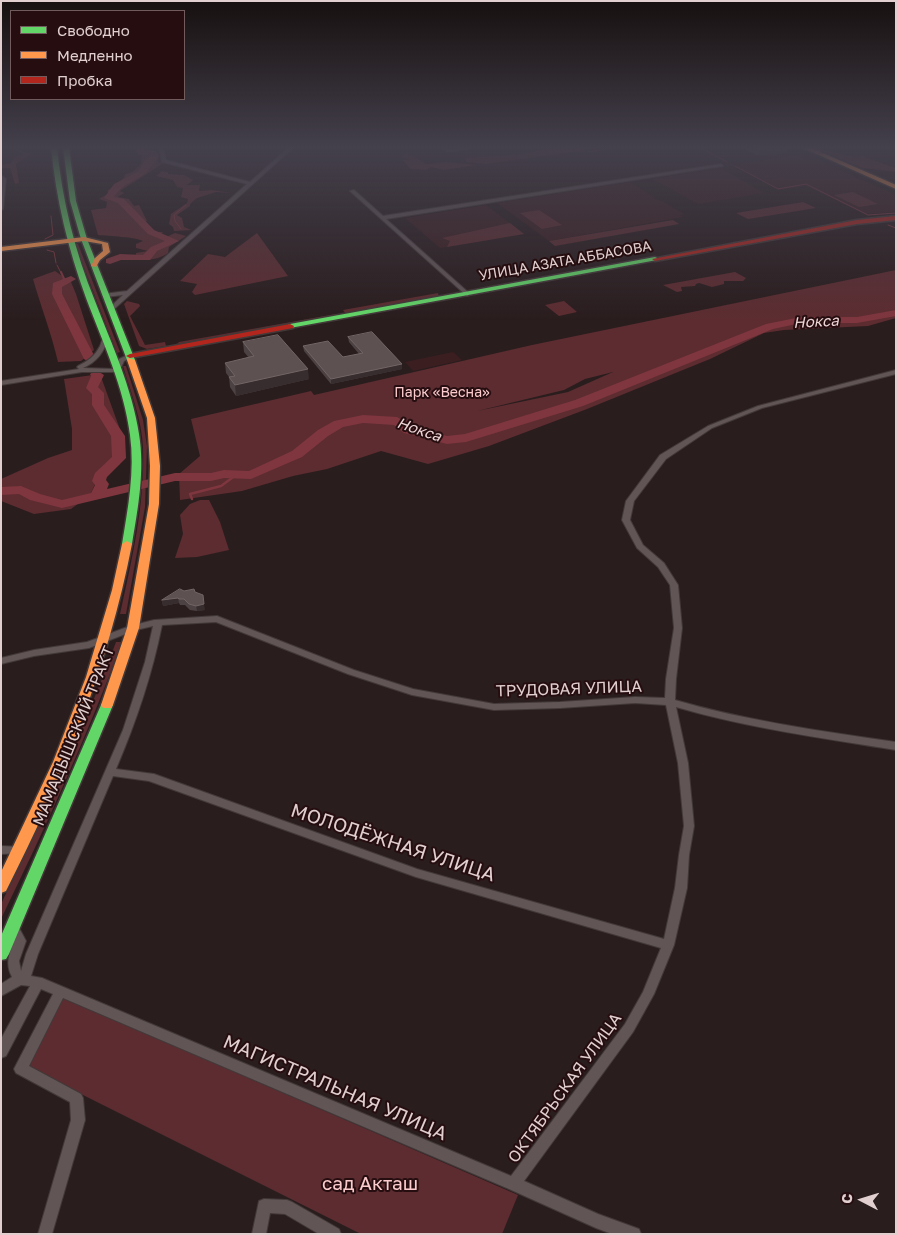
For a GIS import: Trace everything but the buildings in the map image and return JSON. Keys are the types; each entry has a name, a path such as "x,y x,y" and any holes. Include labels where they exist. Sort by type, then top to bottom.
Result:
{"main road":[{"name":"МАМАДЫШСКИЙ ТРАКТ","path":"1,888 80,715 106,639 123,570 133,506 136,468 133,424 106,337 70,241 61,205"},
{"name":"МАМАДЫШСКИЙ ТРАКТ","path":"1,954 110,700 133,628 154,504 155,466 151,418 138,377 84,239 74,205"},
{"name":"УЛИЦА АЗАТА АББАСОВА","path":"130,356 840,225 896,218"},
{"path":"44,244 58,237 67,226"},
{"path":"1,249 84,239 107,244 108,252 97,259 94,266"},
{"path":"124,341 136,349 152,352"},
{"path":"138,377 138,364 143,357 152,352"}],"street":[{"path":"111,309 229,205"},
{"path":"367,205 467,294"},
{"path":"382,218 467,205"},
{"path":"105,295 129,293"},
{"path":"62,372 95,359 99,355 106,337"},
{"path":"1,382 62,372 102,369 117,371 121,360 130,356"},
{"name":"ОКТЯБРЬСКАЯ УЛИЦА","path":"514,1184 629,1028 648,994 668,945 681,888 689,826 683,763 670,702 678,628 674,585 661,566 640,546 626,520 630,501 663,457 710,427 760,407 896,372"},
{"name":"ТРУДОВАЯ УЛИЦА","path":"1,661 34,653 89,645 133,628 158,623 217,619 351,672 412,692 494,707 635,700 670,702 712,714 780,728 896,746"},
{"path":"1,1052 28,980 32,954 128,730 150,662 158,623"},
{"name":"МОЛОДЁЖНАЯ УЛИЦА","path":"109,772 150,777 416,873 668,945"},
{"path":"1,850 20,850"},
{"path":"13,927 20,941 12,961 13,969 28,980"},
{"path":"1,991 28,980"},
{"name":"МАГИСТРАЛЬНАЯ УЛИЦА","path":"28,980 514,1184 596,1221 634,1234"},
{"path":"45,1234 78,1120 76,1098 20,1069 60,992"},
{"path":"259,1234 264,1206 287,1207 334,1234"}],"shaded area":[{"path":"486,205 524,234 440,248 405,218"},
{"path":"499,205 668,205 684,214 680,215 683,217 549,241"},
{"path":"845,205 896,205 896,212 865,214"},
{"path":"453,352 462,360 413,371 405,362"}],"green space":[{"path":"107,205 139,205 147,221 143,222 154,232 163,232 157,238 164,238 175,233 186,236 169,247 168,253 161,257 144,259 136,257 136,253 148,251 136,248 136,244 143,241 98,235 91,210 106,208"},
{"path":"185,205 190,205 177,215 182,218 184,227 191,230 174,231 173,227 169,224 171,214"},
{"path":"787,205 809,205 816,208 748,219 736,213"},
{"path":"854,205 874,205 859,207"},
{"path":"539,210 562,225 542,229 520,213"},
{"path":"673,220 679,224 555,246 549,241"},
{"path":"510,223 524,234 447,247 450,241 442,238"},
{"path":"257,233 288,276 195,295 192,292 197,284 180,281 208,254 225,257"},
{"path":"75,244 78,244 120,352 117,353"},
{"name":"Парк «Весна»","path":"896,270 896,318 868,326 784,330 764,333 710,359 587,409 489,446 428,464 381,451 327,469 293,476 242,491 180,500 179,474 200,456 191,419 311,391 314,395 532,345","holes":["613,372 568,392 477,411 564,390 585,379"]},
{"path":"55,271 71,282 94,350 81,361 58,362 33,279"},
{"path":"735,272 746,278 743,281 724,281 724,284 712,287 699,283 695,286 681,287 682,291 677,292 663,285"},
{"path":"438,293 439,297 346,314 343,310"},
{"path":"127,301 139,304 140,306 130,316 145,345 165,342 166,346 147,349 139,346 124,304"},
{"path":"564,301 577,312 559,316 545,305"},
{"path":"336,314 334,316 177,344 179,342"},
{"path":"123,366 126,366 143,420 147,446 145,507 126,614 120,614 137,531 143,469 141,427"},
{"path":"100,374 122,435 120,464 97,480 90,495 71,509 34,514 1,501 1,479 48,458 72,450 72,429 64,379"},
{"path":"200,500 209,500 220,522 229,550 197,557 175,558 183,534 180,515 190,504"},
{"path":"116,642 122,642 95,713 1,919 1,904 62,774"},
{"name":"сад Акташ","path":"63,997 518,1195 502,1234 361,1234 27,1067"}],"waterway":[{"path":"110,261 120,257 146,258 154,249 174,241 151,232 125,205"},
{"path":"181,229 175,221 174,215 186,205"},
{"path":"847,205 868,215 896,213"},
{"path":"45,239 53,235 51,216"},
{"path":"888,225 896,228"},
{"path":"47,250 54,252 56,263"},
{"path":"57,265 61,273"},
{"path":"61,272 65,281"},
{"path":"71,279 57,285 57,294 90,359"},
{"name":"Нокса","path":"97,496 175,477 211,477 224,474 251,475 297,454 323,433 339,424 363,419 397,421 409,430 447,440 466,438 579,403 770,326 801,320 857,320 896,313"},
{"path":"96,374 98,375 92,388 98,393 98,405 118,436 119,458 100,476 99,481 102,484 97,496"},
{"path":"192,499 190,494 221,486 236,475"},
{"name":"Нокса","path":"1,491 21,490 35,497 62,504 97,496"}],"traffic: fast":[{"path":"62,205 84,282 111,350 132,418 137,462 127,544"},
{"path":"74,205 84,239 131,360"},
{"path":"290,326 655,259"},
{"path":"1,954 107,705"}],"traffic: slow":[{"path":"1,249 84,239 105,243 107,252 97,259 94,266"},
{"path":"107,705 133,628 154,504 155,466 151,418 131,360"},
{"path":"1,887 41,804 77,720 106,634 118,590 127,544"}],"traffic: jam":[{"path":"655,259 857,222 896,218"},
{"path":"130,356 290,326"}]}
